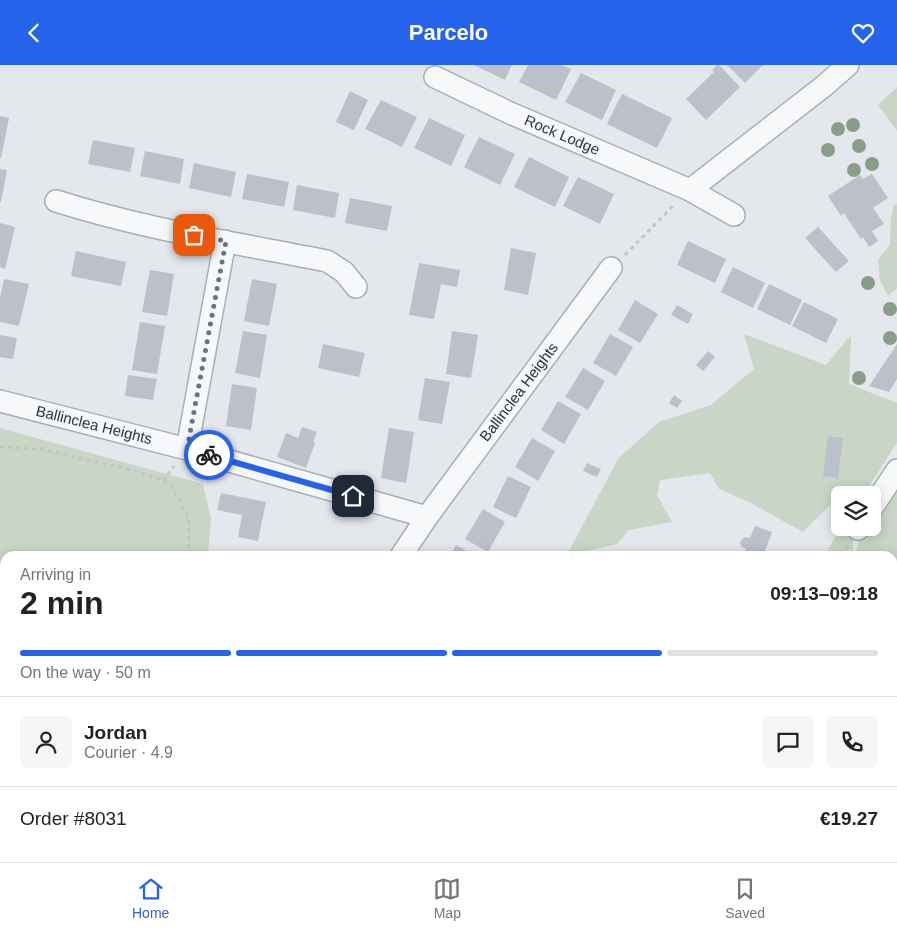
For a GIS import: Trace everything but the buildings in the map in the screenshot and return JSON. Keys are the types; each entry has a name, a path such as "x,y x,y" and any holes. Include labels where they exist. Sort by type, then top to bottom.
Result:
{"street":[{"path":"690,190 848,65"},
{"name":"Rock Lodge","path":"436,77 510,113 690,190 734,215"},
{"path":"56,201 86,211 327,261 344,273 356,287"},
{"path":"187,449 226,241"},
{"name":"Ballinclea Heights","path":"404,551 427,517 611,268"},
{"name":"Ballinclea Heights","path":"0,401 187,449 427,517"},
{"path":"881,494 897,470"}],"path":[{"path":"611,268 690,190"},
{"path":"0,447 41,449 144,473 170,485 189,518 189,551"}],"green space":[{"path":"897,87 897,131 878,105"},
{"path":"897,204 897,288 888,296 880,280 878,260 890,245 891,217 894,205"},
{"path":"744,334 826,365 851,335 849,384 897,403 897,443 869,486 831,486 831,504 803,532 751,503 719,489 710,473 660,480 657,495 672,522 629,530 617,544 586,551 569,551 618,459 659,422 711,405 754,369"},
{"path":"0,428 203,484 211,519 208,551 0,551"},
{"path":"897,483 897,551 856,551 861,536 881,536 881,507"},
{"path":"836,536 853,536 853,551 827,551"}],"way so far":[{"path":"194,235 226,241 187,449 209,455"}],"route":[{"path":"209,455 353,496"}]}
